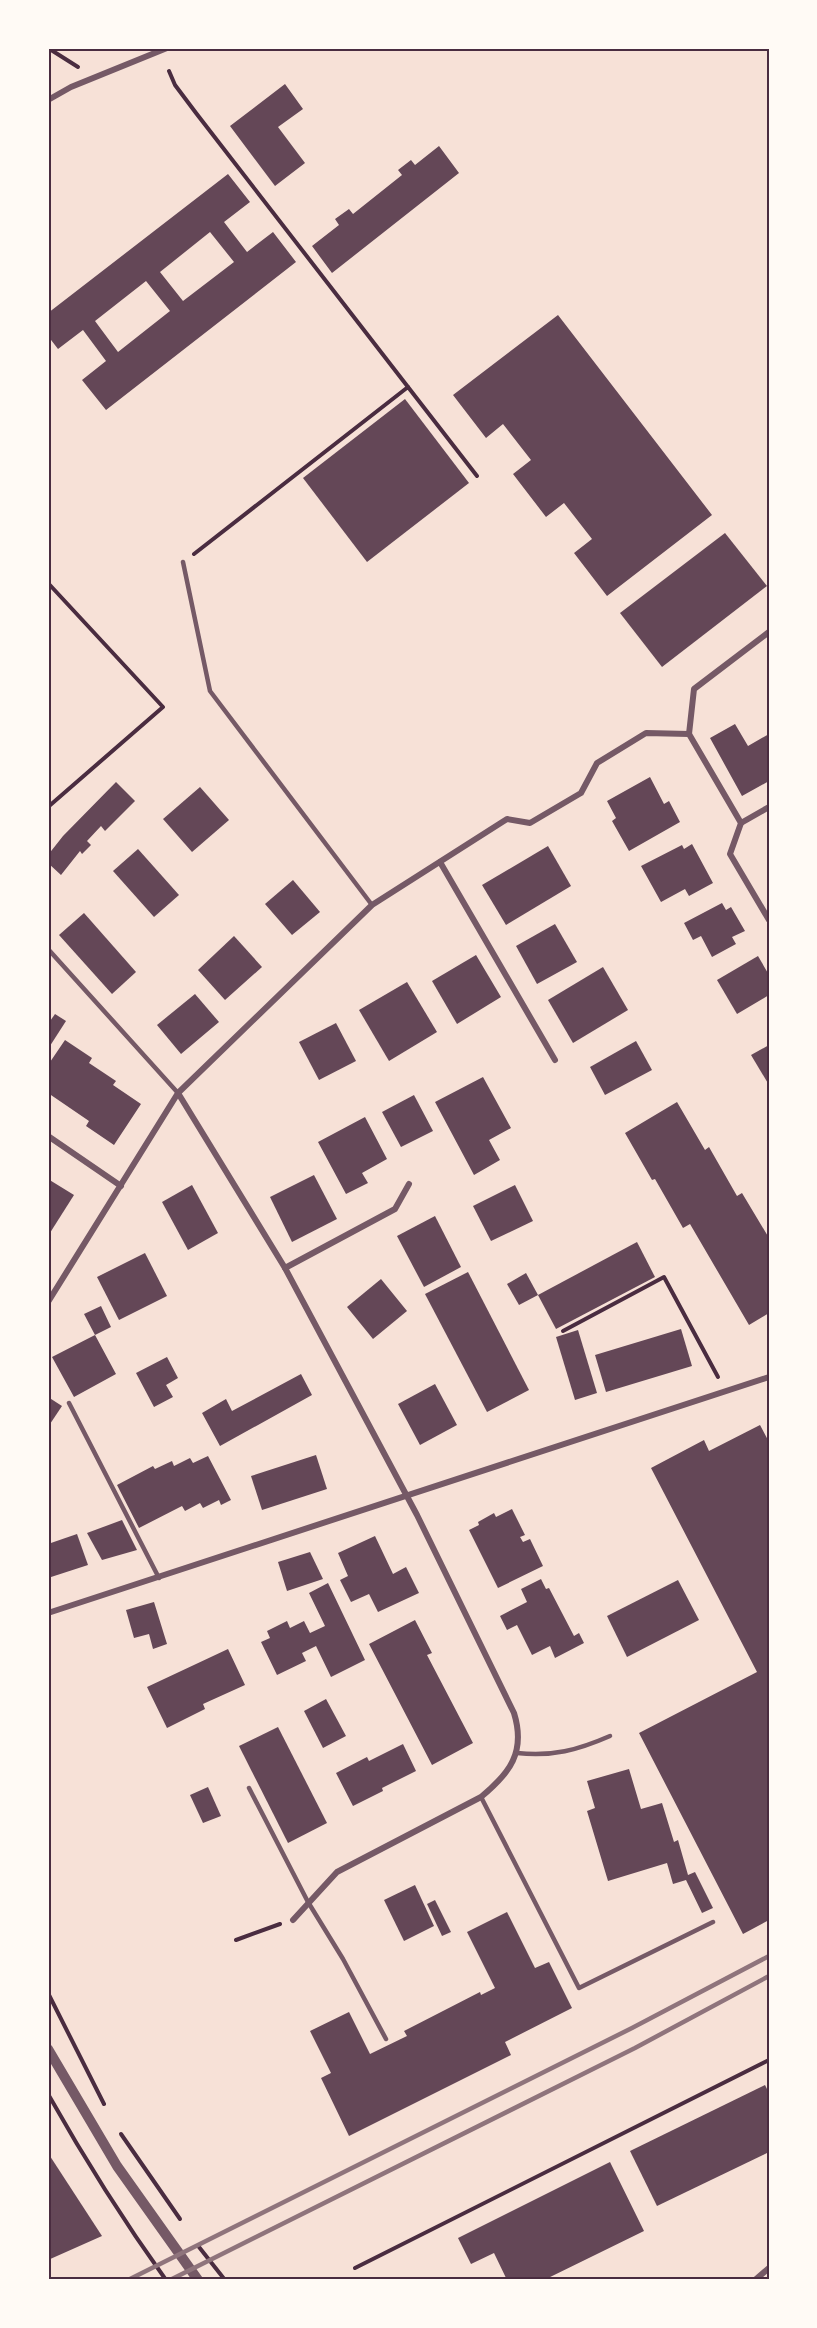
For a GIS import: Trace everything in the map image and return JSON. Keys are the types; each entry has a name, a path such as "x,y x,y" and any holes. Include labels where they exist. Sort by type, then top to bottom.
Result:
{"street":[{"path":"48,100 71,87 167,48"},
{"path":"741,823 688,734 694,689 769,632"},
{"path":"48,1302 178,1093 372,905 507,819 530,823 581,793 597,763 646,733 688,734"},
{"path":"769,807 741,823 730,854 769,920"},
{"path":"440,861 555,1060"},
{"path":"178,1093 285,1268 404,1495 417,1515 514,1713 519,1728 517,1753 501,1780 481,1797 337,1872 293,1920"},
{"path":"48,1136 122,1186"},
{"path":"285,1268 395,1209 409,1184"},
{"path":"48,1613 769,1377"},
{"path":"48,2049 117,2166 198,2280"},
{"path":"755,2280 769,2268"}],"lane":[{"path":"183,562 210,691 372,905"},
{"path":"48,949 178,1093"},
{"path":"69,1403 159,1578"},
{"path":"517,1753 540,1756 566,1752 610,1736"},
{"path":"249,1788 308,1902 343,1959 386,2039"},
{"path":"481,1797 579,1988 713,1922"}],"path":[{"path":"48,48 81,69"},
{"path":"170,71 175,85 196,113 477,476"},
{"path":"183,562 408,387"},
{"path":"48,583 163,707 48,807"},
{"path":"563,1331 664,1277 726,1391"},
{"path":"236,1940 293,1920"},
{"path":"48,1993 106,2109"},
{"path":"355,2268 769,2060"},
{"path":"48,2094 127,2225 166,2280"},
{"path":"118,2129 185,2227"},
{"path":"198,2245 225,2280"}],"building":[{"path":"285,84 303,109 278,127 305,163 275,186 230,126"},
{"path":"439,146 459,173 332,273 312,246 339,225 335,219 349,209 353,214 402,175 398,170 411,160 415,165"},
{"path":"228,174 250,202 224,222 247,252 273,232 296,262 106,410 82,380 106,361 83,330 58,349 48,336 48,313","holes":["210,232 234,262 183,301 160,272","146,281 170,311 118,352 95,321"]},
{"path":"558,315 712,515 607,596 574,553 592,539 564,503 546,517 513,474 531,460 503,424 486,438 453,395"},
{"path":"405,399 469,483 367,562 303,478"},
{"path":"725,533 767,586 662,667 620,613"},
{"path":"735,724 748,746 769,734 769,781 742,796 710,738"},
{"path":"650,777 664,804 669,801 680,822 629,851 612,821 616,818 607,801"},
{"path":"116,782 135,801 105,831 101,826 87,841 91,845 82,854 80,851 61,875 48,863 48,855 63,836"},
{"path":"200,787 229,820 192,852 163,819"},
{"path":"692,844 713,883 689,896 685,889 661,902 641,866 682,845 684,849"},
{"path":"548,846 571,886 506,925 482,885"},
{"path":"138,849 179,895 154,917 113,871"},
{"path":"293,880 320,912 292,935 265,904"},
{"path":"722,903 726,910 731,907 745,931 732,937 736,944 712,957 701,936 693,940 684,923"},
{"path":"84,913 136,972 112,994 59,935"},
{"path":"555,924 577,962 537,984 516,946"},
{"path":"234,936 262,967 225,1000 198,970"},
{"path":"476,955 501,997 457,1024 432,981"},
{"path":"758,956 769,975 769,995 737,1014 717,980"},
{"path":"603,967 628,1010 573,1043 548,1000"},
{"path":"407,982 437,1032 389,1061 359,1010"},
{"path":"195,994 219,1022 181,1054 157,1025"},
{"path":"55,1014 66,1021 48,1049 48,1024"},
{"path":"336,1023 356,1061 319,1080 299,1042"},
{"path":"65,1040 92,1058 89,1063 116,1081 113,1085 141,1104 114,1145 86,1126 89,1121 48,1093 48,1065"},
{"path":"636,1041 652,1070 605,1095 590,1067"},
{"path":"769,1045 769,1085 751,1055"},
{"path":"483,1077 511,1128 489,1140 500,1160 474,1175 435,1102"},
{"path":"414,1095 433,1131 401,1147 382,1112"},
{"path":"677,1102 705,1150 709,1147 737,1196 742,1193 769,1238 769,1313 749,1325 690,1224 683,1228 625,1133"},
{"path":"365,1117 387,1159 362,1173 368,1183 346,1194 318,1142"},
{"path":"314,1175 337,1219 292,1242 270,1197"},
{"path":"48,1179 74,1195 48,1236"},
{"path":"192,1185 218,1233 188,1250 162,1202"},
{"path":"515,1185 533,1221 491,1241 473,1206"},
{"path":"435,1216 461,1267 424,1287 397,1236"},
{"path":"637,1242 655,1277 556,1329 538,1295"},
{"path":"145,1253 167,1296 119,1320 97,1277"},
{"path":"468,1272 529,1390 487,1412 425,1294"},
{"path":"526,1273 538,1295 519,1305 507,1284"},
{"path":"381,1279 407,1311 373,1339 347,1307"},
{"path":"101,1306 111,1327 95,1335 84,1314"},
{"path":"681,1329 692,1366 606,1392 595,1355"},
{"path":"578,1330 597,1393 575,1400 556,1337"},
{"path":"95,1335 116,1374 74,1397 52,1357"},
{"path":"167,1357 178,1378 166,1385 173,1397 154,1407 136,1373"},
{"path":"301,1374 312,1395 220,1446 202,1413 226,1399 232,1411"},
{"path":"435,1384 457,1425 420,1445 398,1404"},
{"path":"48,1397 62,1406 48,1427"},
{"path":"760,1425 769,1442 769,1920 743,1934 639,1733 757,1672 651,1468 704,1440 709,1451"},
{"path":"316,1455 327,1489 262,1510 251,1476"},
{"path":"208,1456 231,1500 221,1505 219,1500 203,1508 200,1503 185,1511 182,1506 139,1528 117,1485 153,1466 155,1469 172,1461 174,1466 190,1458 193,1463"},
{"path":"512,1509 525,1535 520,1537 523,1542 530,1539 543,1566 498,1588 469,1530 494,1513 496,1517"},
{"path":"122,1520 137,1550 102,1560 87,1533"},
{"path":"77,1534 88,1565 48,1578 48,1544"},
{"path":"375,1536 393,1574 406,1567 419,1593 378,1612 369,1594 351,1602 340,1580 348,1576 338,1553"},
{"path":"310,1552 323,1579 287,1591 278,1562"},
{"path":"541,1579 546,1589 549,1588 574,1636 579,1633 584,1643 555,1658 550,1646 532,1655 517,1625 507,1630 500,1616 527,1602 521,1589"},
{"path":"678,1580 699,1620 627,1657 607,1616"},
{"path":"328,1583 365,1660 331,1677 316,1646 302,1653 306,1661 277,1675 261,1642 270,1638 267,1631 287,1621 290,1628 304,1621 310,1633 325,1626 309,1593"},
{"path":"154,1602 167,1644 153,1649 149,1634 134,1638 126,1610"},
{"path":"415,1620 432,1653 427,1655 473,1743 432,1765 369,1644"},
{"path":"228,1649 245,1685 203,1704 205,1709 167,1728 147,1687"},
{"path":"326,1699 346,1736 323,1748 304,1711"},
{"path":"278,1727 327,1823 288,1843 239,1746"},
{"path":"403,1744 416,1771 353,1806 336,1773 367,1757 369,1761"},
{"path":"629,1769 641,1809 662,1803 674,1842 678,1840 688,1875 695,1872 713,1908 702,1913 686,1880 673,1884 667,1863 608,1881 587,1811 595,1808 587,1781"},
{"path":"208,1787 221,1816 203,1823 190,1795"},
{"path":"415,1885 434,1926 404,1941 384,1900"},
{"path":"435,1900 451,1932 442,1936 427,1904"},
{"path":"507,1912 535,1968 549,1962 572,2008 505,2042 511,2055 349,2136 321,2078 331,2073 310,2031 349,2012 370,2054 407,2036 404,2031 480,1992 481,1995 495,1988 467,1932"},
{"path":"765,2085 769,2093 769,2152 657,2206 630,2151"},
{"path":"48,2153 102,2236 48,2260"},
{"path":"610,2162 644,2231 544,2280 507,2280 494,2253 471,2264 458,2238"}],"railway":[{"path":"128,2280 632,2028 769,1956"},
{"path":"170,2280 635,2048 769,1976"}]}
